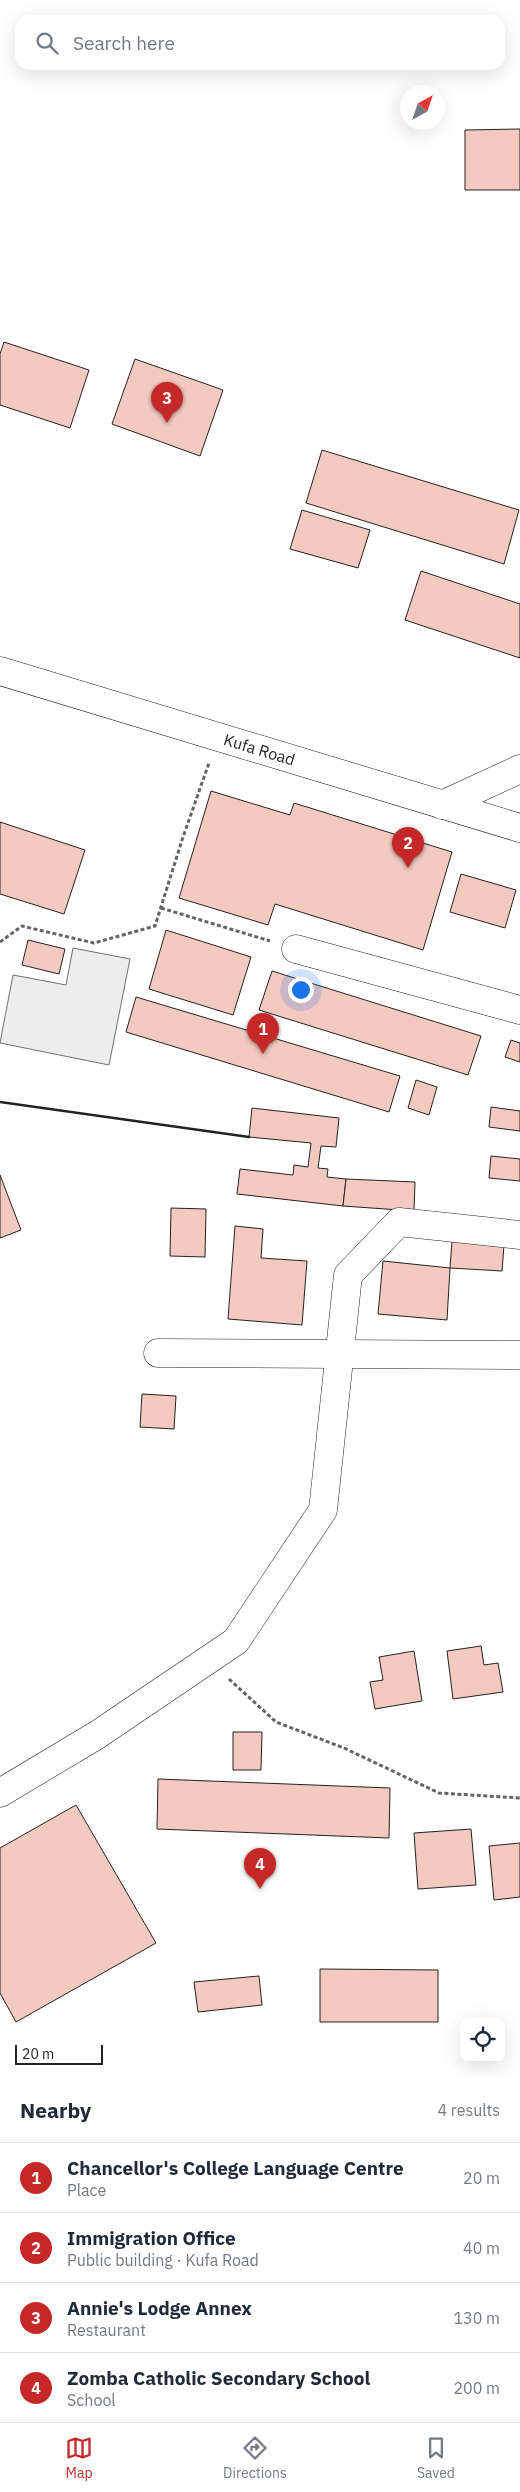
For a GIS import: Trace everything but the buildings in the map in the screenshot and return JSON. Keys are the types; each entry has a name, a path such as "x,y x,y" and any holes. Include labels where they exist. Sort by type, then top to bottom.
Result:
{"street":[{"name":"Kufa Road","path":"0,671 216,738 520,828"},
{"path":"442,805 520,769"},
{"path":"442,805 520,849"},
{"path":"296,949 520,1010"},
{"path":"0,1794 97,1735 236,1641 323,1510 348,1275 398,1222 520,1235"},
{"path":"158,1353 520,1355"}],"path":[{"path":"0,942 22,926 94,943 155,926 216,738"},
{"path":"161,908 296,949"},
{"path":"208,1660 276,1722 344,1748 440,1793 520,1798"}],"shaded area":[{"path":"73,948 130,959 109,1065 0,1043 13,975 66,985"}],"wall":[{"path":"0,1102 249,1137"}],"place":[{"name":"Annie's Lodge Annex","path":"167,423"},
{"name":"Immigration Office","path":"408,868"},
{"name":"Chancellor's College Language Centre","path":"263,1054"},
{"name":"Zomba Catholic Secondary School","path":"260,1889"}]}
